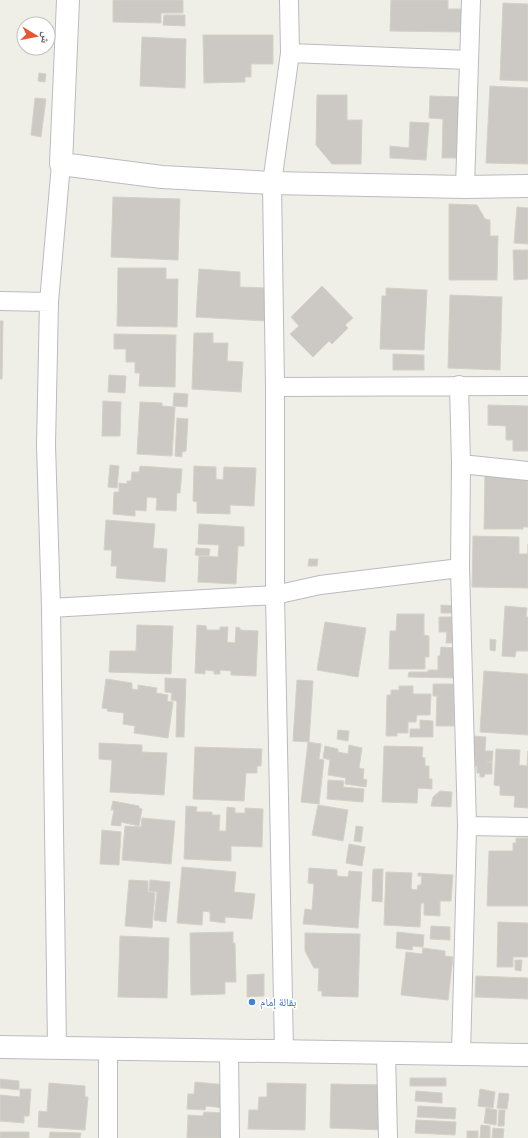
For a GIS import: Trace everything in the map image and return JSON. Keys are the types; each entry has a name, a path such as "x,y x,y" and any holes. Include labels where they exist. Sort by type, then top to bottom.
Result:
{"street":[{"path":"57,1048 51,608 46,445 49,302 61,164 68,0"},
{"path":"284,1051 275,595 275,387 272,183 290,52 289,0"},
{"path":"465,187 471,0"},
{"path":"290,52 469,60"},
{"path":"61,164 162,177 272,183 465,187 528,186"},
{"path":"0,301 49,302"},
{"path":"275,387 459,385 528,386"},
{"path":"459,385 461,464 460,568 467,826 461,1054"},
{"path":"461,464 528,471"},
{"path":"51,608 275,595 320,585 460,568"},
{"path":"467,826 528,827"},
{"path":"0,1046 528,1055"},
{"path":"108,1048 108,1138"},
{"path":"229,1050 230,1138"},
{"path":"386,1053 388,1138"}],"building":[{"path":"113,0 183,0 183,13 161,13 161,23 113,22"},
{"path":"391,0 448,0 448,9 463,9 462,32 390,31"},
{"path":"503,3 528,4 528,81 500,80"},
{"path":"164,15 185,15 185,26 163,25"},
{"path":"203,35 273,35 273,64 251,64 251,77 245,77 245,82 204,83"},
{"path":"142,37 186,39 185,88 140,86"},
{"path":"39,73 46,74 45,82 38,81"},
{"path":"490,86 528,88 528,164 486,163"},
{"path":"317,95 347,95 347,120 362,120 361,164 332,164 316,145"},
{"path":"430,96 464,97 462,158 442,158 443,119 429,118"},
{"path":"35,98 46,99 41,137 31,135"},
{"path":"410,122 429,123 426,160 390,158 390,146 409,148"},
{"path":"113,197 180,199 178,260 111,257"},
{"path":"449,204 477,205 485,219 490,220 490,236 498,236 497,280 449,280"},
{"path":"517,207 528,208 528,244 514,243"},
{"path":"513,250 528,250 528,279 514,280"},
{"path":"118,268 166,268 166,279 178,279 177,327 117,326"},
{"path":"199,269 240,272 240,287 268,288 266,321 196,317"},
{"path":"322,286 353,318 345,325 348,328 332,344 329,341 313,357 290,334 299,326 291,317"},
{"path":"386,288 427,290 424,350 380,349 382,296 386,296"},
{"path":"450,295 502,297 500,370 448,368"},
{"path":"0,321 3,321 2,379 0,379"},
{"path":"194,333 213,333 213,343 228,343 227,361 243,362 241,392 192,389"},
{"path":"114,334 176,335 175,387 139,386 140,373 135,373 135,362 126,362 126,349 114,349"},
{"path":"393,354 424,355 424,370 393,370"},
{"path":"109,375 126,376 125,393 108,392"},
{"path":"174,393 188,394 187,407 173,406"},
{"path":"103,401 121,402 120,436 102,436"},
{"path":"140,402 162,403 162,406 175,407 172,456 137,454"},
{"path":"488,405 528,406 528,451 513,451 513,440 506,440 506,426 488,425"},
{"path":"177,418 188,419 186,451 182,452 182,457 175,456"},
{"path":"110,465 119,466 117,488 108,487"},
{"path":"140,466 182,469 180,493 177,493 176,511 156,510 157,498 147,497 146,511 135,510 135,516 113,514 114,492 119,492 119,483 127,484 127,481 131,481 132,472 139,472"},
{"path":"194,466 216,467 216,479 223,480 224,467 256,468 254,506 230,505 230,514 197,513 197,502 193,501"},
{"path":"485,473 528,474 528,527 523,527 523,529 484,529"},
{"path":"106,520 155,524 153,548 167,549 165,582 116,578 117,566 111,566 112,550 104,550"},
{"path":"199,524 244,527 244,546 238,546 236,584 198,582 199,556 218,557 219,545 198,544"},
{"path":"473,536 519,537 519,554 528,554 528,588 472,587"},
{"path":"196,548 210,549 209,556 195,555"},
{"path":"309,559 318,559 317,566 308,566"},
{"path":"441,605 457,606 457,613 441,613"},
{"path":"505,606 527,608 526,617 528,617 528,651 516,651 515,657 502,656"},
{"path":"397,614 424,614 424,635 429,636 429,657 425,657 425,669 389,669 390,631 396,631"},
{"path":"439,617 455,617 455,643 446,643 447,632 439,632"},
{"path":"325,622 366,628 358,677 317,670"},
{"path":"137,625 173,626 171,674 109,672 110,651 136,651"},
{"path":"197,625 206,626 207,630 220,630 220,627 228,627 227,642 235,643 236,627 240,628 240,630 258,631 256,676 231,675 231,671 220,670 220,674 214,674 214,671 205,670 205,674 195,673"},
{"path":"490,639 496,640 495,651 490,650"},
{"path":"441,647 458,648 457,678 408,677 409,672 428,672 428,670 438,670 438,656 440,656"},
{"path":"484,671 528,674 528,735 480,732"},
{"path":"165,678 186,679 184,737 176,737 177,701 171,700 172,693 165,692"},
{"path":"106,679 132,683 132,689 138,690 138,685 157,688 156,693 168,695 167,701 173,702 168,738 134,733 135,726 123,724 124,713 107,711 108,709 102,708"},
{"path":"297,680 313,681 309,742 293,741"},
{"path":"433,684 454,684 454,726 436,726 437,696 433,696"},
{"path":"399,686 413,686 413,694 431,694 430,715 417,715 416,722 408,722 408,733 397,733 397,736 386,736 387,695 391,695 391,690 399,690"},
{"path":"420,720 433,721 433,737 410,737 410,729 420,729"},
{"path":"338,730 349,731 348,741 337,739"},
{"path":"473,736 486,737 485,751 493,751 492,774 485,774 484,777 480,777 480,773 477,773 477,766 475,766 475,754 472,754"},
{"path":"308,742 321,744 319,759 324,760 319,804 301,802"},
{"path":"99,743 142,745 142,752 167,753 164,795 110,792 112,760 99,759"},
{"path":"349,745 362,748 359,768 364,769 363,779 367,780 366,787 345,784 346,778 328,775 330,760 323,758 325,746 338,749 338,752 348,754"},
{"path":"384,746 423,747 422,757 425,758 425,766 429,766 429,779 432,779 432,789 418,788 417,803 382,802"},
{"path":"195,747 262,749 261,766 257,766 257,773 246,773 244,801 193,799"},
{"path":"496,749 520,750 519,765 527,766 528,751 528,808 514,807 515,796 500,795 500,786 494,785"},
{"path":"328,780 344,781 343,787 364,789 363,802 327,799"},
{"path":"440,791 452,792 451,807 431,806 433,797"},
{"path":"113,801 139,806 139,808 142,809 139,826 121,822 121,826 111,825 114,810 111,810"},
{"path":"318,805 348,810 343,841 312,835"},
{"path":"186,806 197,807 196,812 212,812 212,815 220,815 219,831 226,831 227,807 235,808 235,813 245,813 245,808 263,809 262,847 231,846 231,861 184,859"},
{"path":"142,818 175,821 171,864 122,860 125,826 141,827"},
{"path":"356,826 363,827 361,842 354,841"},
{"path":"102,830 121,832 119,865 100,864"},
{"path":"516,838 528,838 528,906 487,906 489,851 513,851 513,843 516,843"},
{"path":"349,844 365,847 362,866 346,863"},
{"path":"182,867 236,872 234,892 255,894 252,919 225,917 225,923 210,921 210,912 203,911 202,925 177,923"},
{"path":"309,868 337,870 337,876 348,877 349,871 362,872 358,928 303,924 305,909 312,910 314,884 308,883"},
{"path":"373,869 383,869 382,902 372,901"},
{"path":"386,872 412,873 411,889 417,890 418,885 421,885 422,876 418,876 418,873 453,875 451,901 440,901 440,916 424,915 424,903 421,903 420,927 384,925"},
{"path":"129,880 148,881 148,892 155,893 152,928 125,926"},
{"path":"150,880 170,882 166,922 154,920 157,892 149,891"},
{"path":"498,922 528,923 528,957 513,957 513,967 497,967"},
{"path":"431,926 450,927 450,940 430,939"},
{"path":"233,932 233,943 235,943 236,982 225,982 225,994 191,995 190,933"},
{"path":"397,932 424,935 423,947 413,946 412,950 396,948"},
{"path":"305,933 360,934 358,997 322,996 322,991 318,991 319,968 314,968 305,951"},
{"path":"120,936 169,938 167,998 118,997"},
{"path":"423,948 445,951 445,956 453,957 448,1000 401,995 406,952 422,954"},
{"path":"515,960 522,960 521,971 515,970"},
{"path":"264,974 264,996 247,997 247,975"},
{"path":"476,976 528,978 528,999 475,997"},
{"path":"410,1078 446,1078 446,1086 410,1086"},
{"path":"0,1079 19,1081 19,1090 0,1088"},
{"path":"195,1082 227,1085 225,1108 206,1106 205,1110 187,1109 188,1094 194,1094"},
{"path":"49,1083 85,1086 85,1097 88,1097 85,1130 38,1127 39,1111 47,1112"},
{"path":"267,1083 306,1084 305,1130 248,1129 249,1110 258,1110 259,1097 267,1097"},
{"path":"331,1084 385,1085 385,1130 330,1128"},
{"path":"20,1089 31,1089 29,1116 24,1116 24,1123 0,1121 0,1095 20,1097"},
{"path":"480,1089 495,1092 493,1108 478,1106"},
{"path":"416,1091 442,1093 442,1103 415,1101"},
{"path":"499,1093 509,1094 507,1109 497,1108"},
{"path":"418,1106 456,1108 455,1119 417,1117"},
{"path":"486,1108 497,1110 496,1125 484,1123"},
{"path":"499,1110 505,1110 504,1126 498,1126"},
{"path":"204,1112 225,1113 221,1138 187,1138 188,1115 203,1116"},
{"path":"416,1120 456,1122 455,1135 415,1133"},
{"path":"481,1125 490,1126 490,1138 480,1138"},
{"path":"493,1128 504,1129 503,1138 492,1138"},
{"path":"467,1131 478,1131 478,1138 467,1138"},
{"path":"0,1132 29,1132 29,1138 0,1138"},
{"path":"50,1132 81,1133 80,1138 49,1138"}],"place":[{"name":"بقالة إمام","path":"252,1002"}]}
